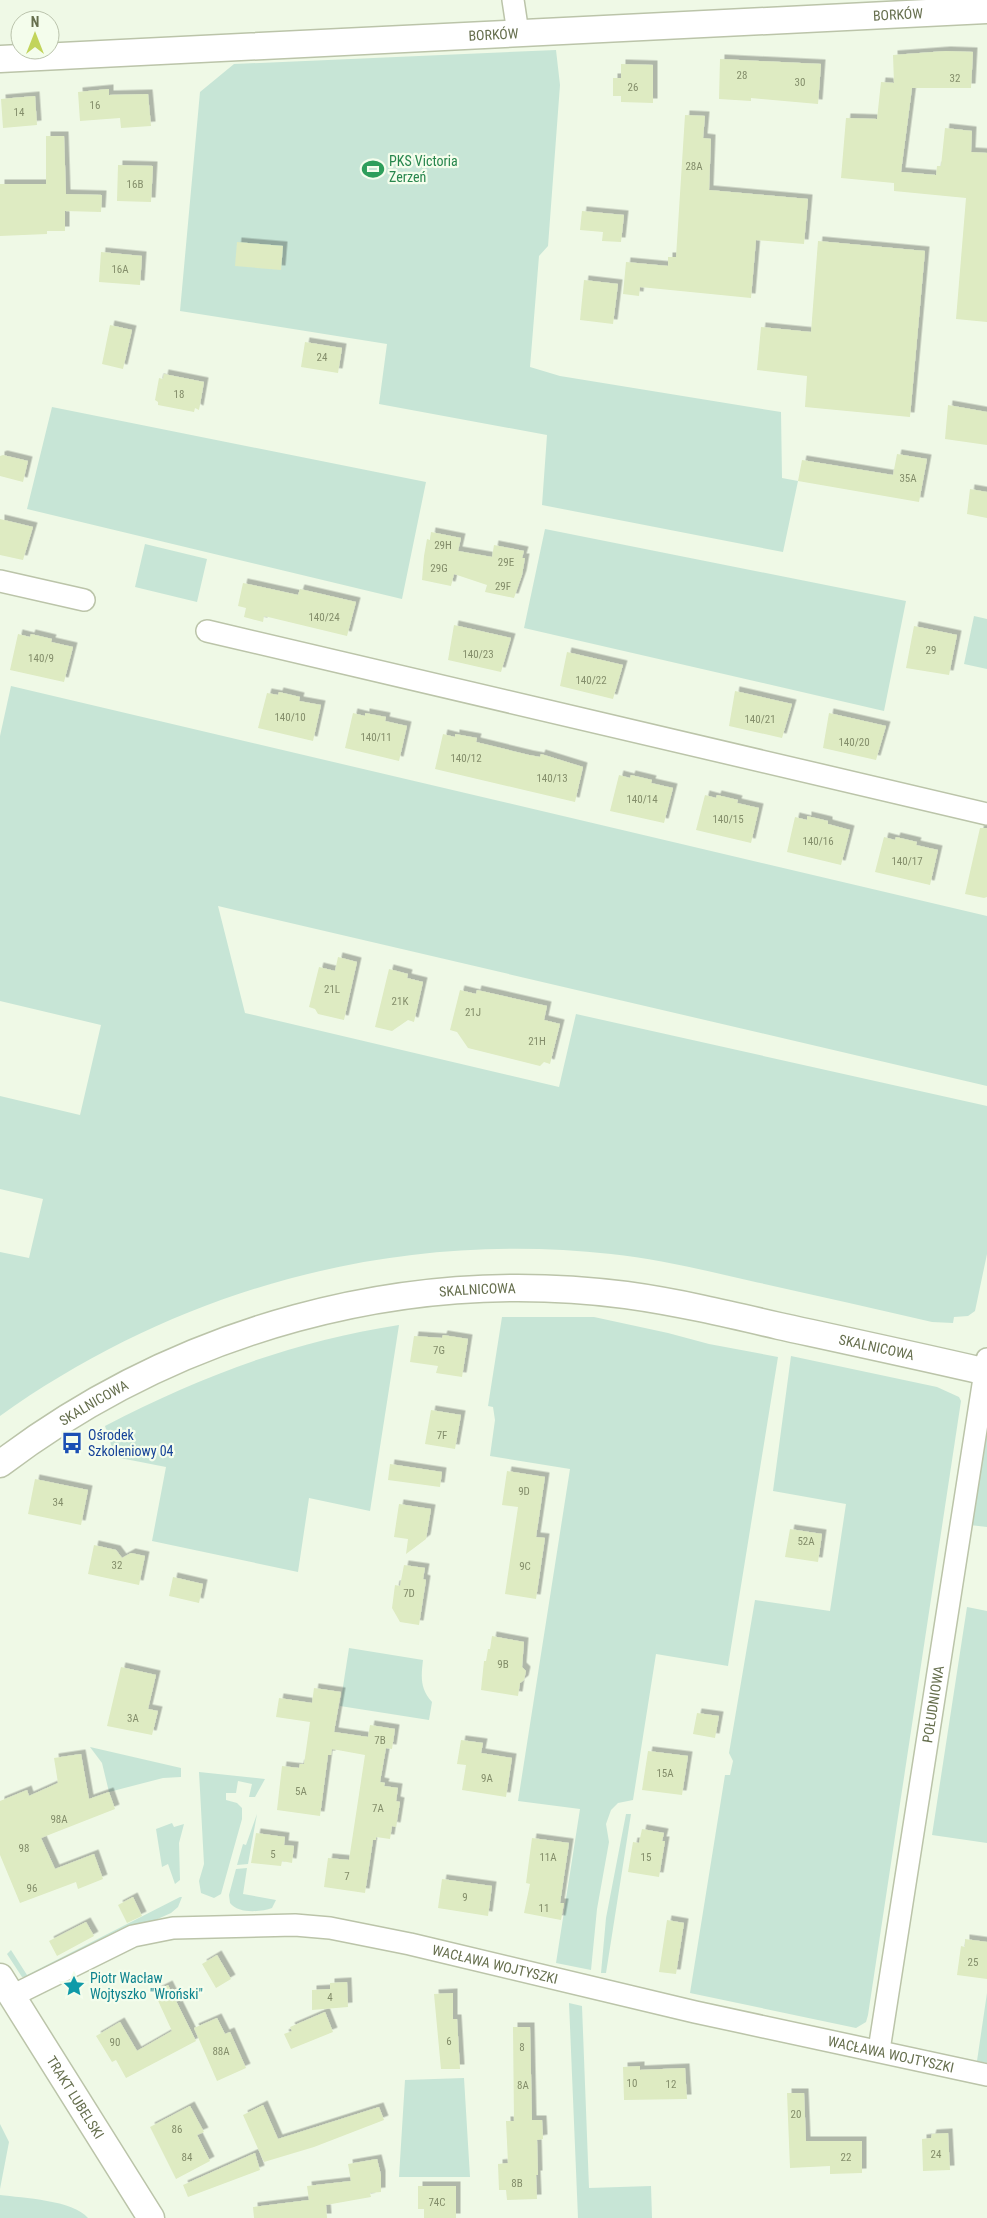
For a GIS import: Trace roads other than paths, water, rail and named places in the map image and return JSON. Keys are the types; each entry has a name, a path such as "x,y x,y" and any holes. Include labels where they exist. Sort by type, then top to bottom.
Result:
{"street":[{"path":"513,0 518,33"},
{"name":"BORKÓW","path":"0,59 987,10"},
{"path":"0,581 84,600"},
{"path":"207,630 987,814"},
{"name":"SKALNICOWA","path":"0,1464 74,1412 185,1355 270,1324 313,1312 367,1301 430,1293 494,1289 552,1289 634,1297 719,1312 986,1367"},
{"name":"POŁUDNIOWA","path":"879,2050 986,1367"},
{"name":"WACŁAWA WOJTYSZKI","path":"6,1986 134,1936 173,1928 295,1925 330,1928 410,1944 695,2012 879,2050 987,2075"},
{"name":"TRAKT LUBELSKI","path":"6,1986 151,2218"}],"place":[{"name":"PKS Victoria Zerzeń","path":"373,169"},
{"name":"Ośrodek Szkoleniowy 04","path":"72,1443"},
{"name":"Piotr Wacław Wojtyszko \"Wroński\"","path":"74,1986"}]}
